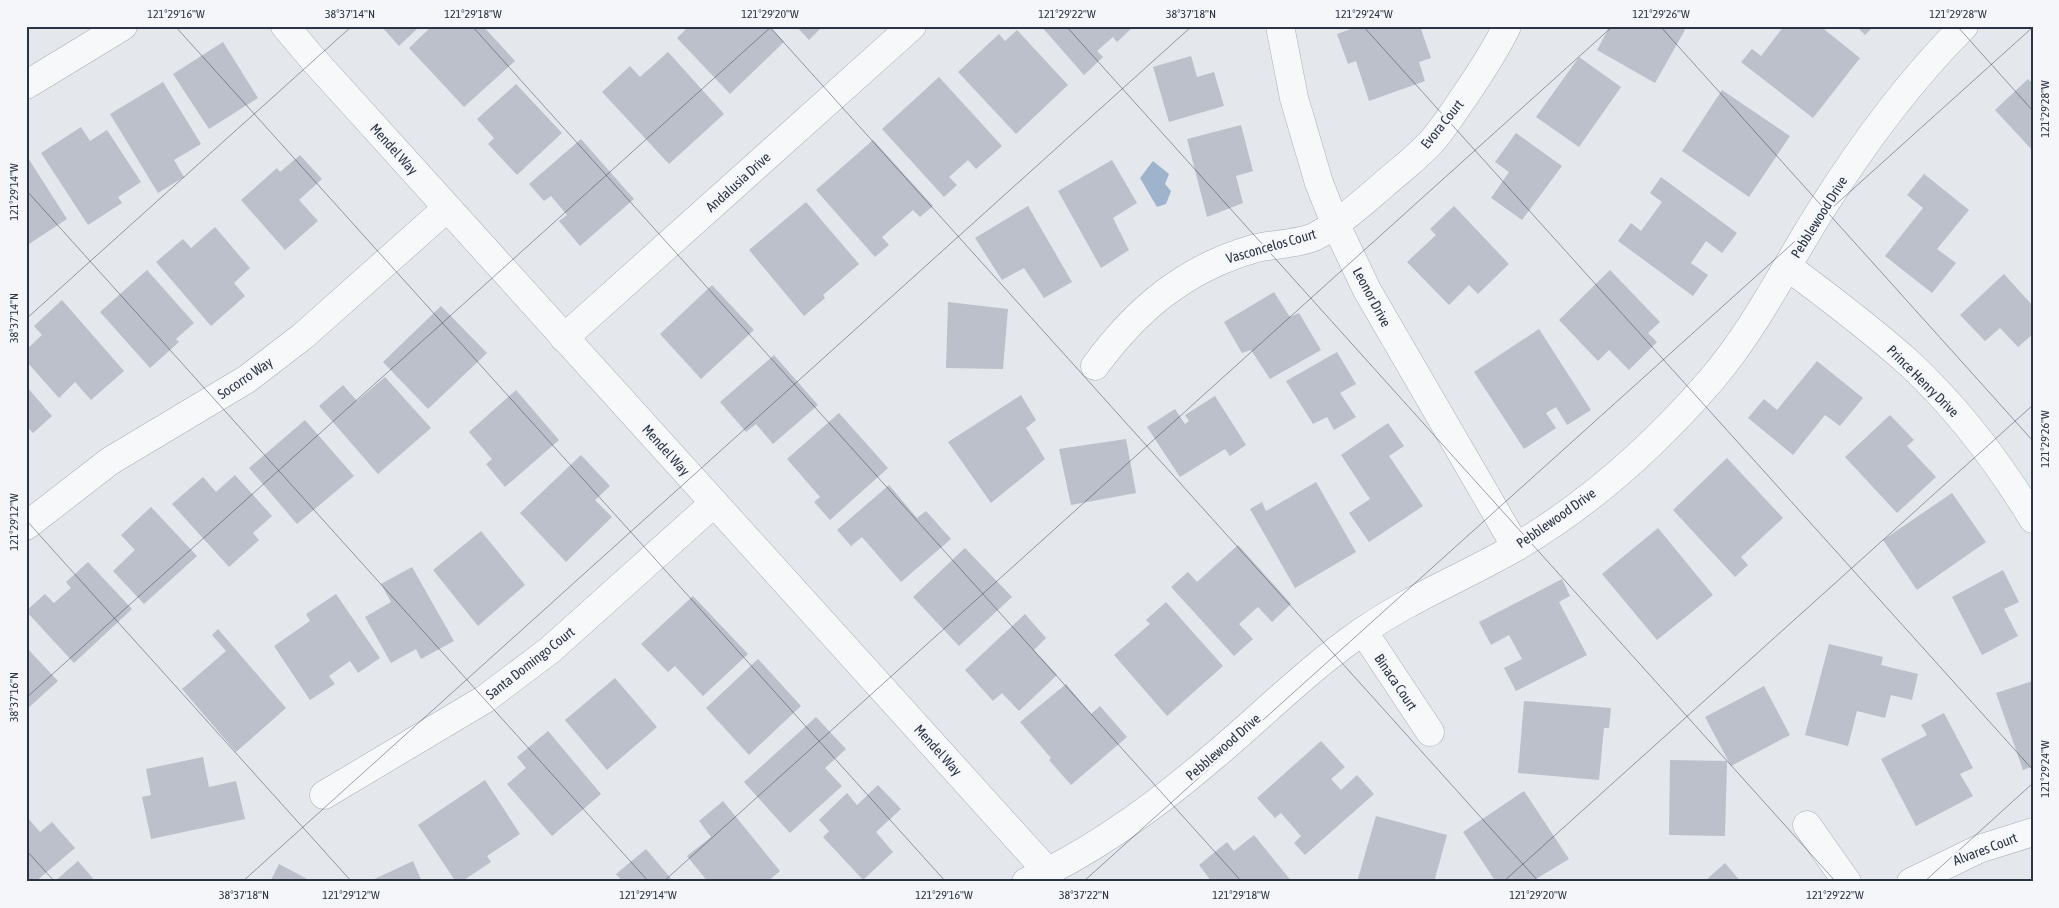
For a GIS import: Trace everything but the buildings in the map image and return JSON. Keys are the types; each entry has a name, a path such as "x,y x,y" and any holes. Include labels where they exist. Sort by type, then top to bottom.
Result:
{"street":[{"path":"26,85 123,26"},
{"name":"Mendel Way","path":"285,26 714,503 1037,877"},
{"name":"Andalusia Drive","path":"564,338 912,26"},
{"name":"Leonor Drive","path":"1280,26 1294,98 1319,183 1335,223 1367,290 1516,547"},
{"name":"Evora Court","path":"1335,223 1359,206 1432,141 1447,122 1496,48 1507,26"},
{"name":"Pebblewood Drive","path":"1037,877 1121,828 1168,795 1216,755 1310,670 1363,631 1404,605 1516,547 1565,516 1625,468 1663,434 1713,377 1744,337 1820,212 1862,148 1908,89 1964,26"},
{"name":"Socorro Way","path":"26,526 110,461 246,379 275,358 303,336 447,208"},
{"name":"Vasconcelos Court","path":"1095,366 1116,337 1150,303 1169,288 1210,264 1232,255 1314,237 1335,223"},
{"name":"Prince Henry Drive","path":"1788,267 1871,330 1911,366 1966,424 2014,488 2033,518"},
{"name":"Santa Domingo Court","path":"324,795 485,699 536,661 714,503"},
{"name":"Binaca Court","path":"1363,631 1430,732"},
{"path":"1807,825 1847,882"},
{"name":"Alvares Court","path":"1911,882 1979,848 2033,832"}],"water":[{"path":"1153,161 1169,174 1165,184 1171,191 1166,204 1157,207 1140,178"}]}
